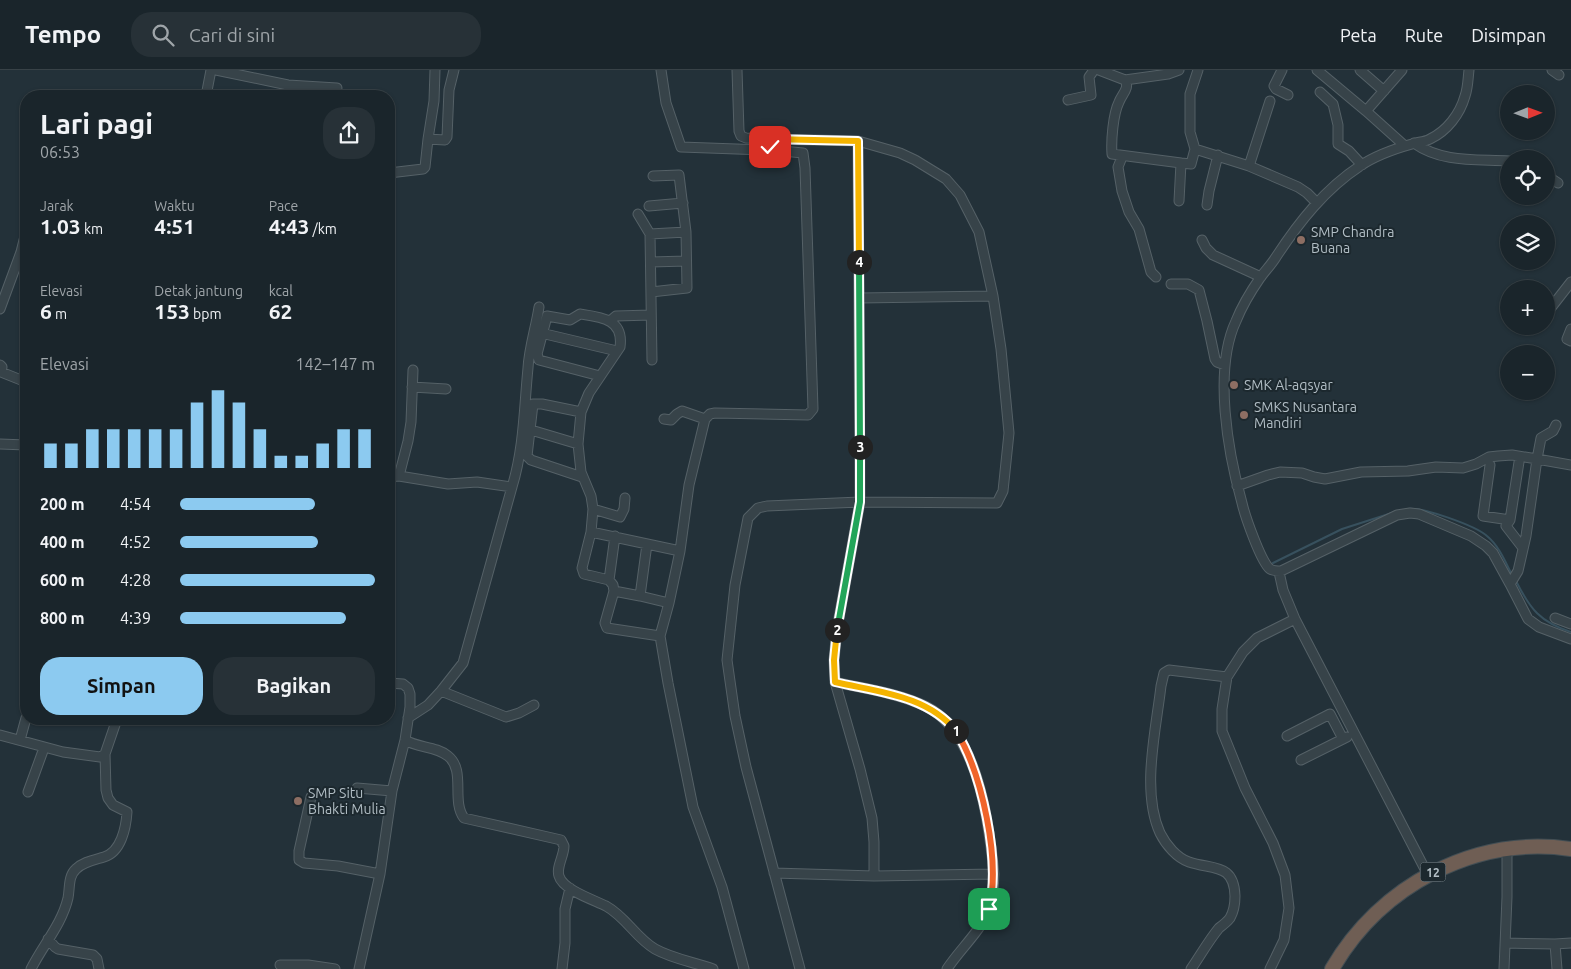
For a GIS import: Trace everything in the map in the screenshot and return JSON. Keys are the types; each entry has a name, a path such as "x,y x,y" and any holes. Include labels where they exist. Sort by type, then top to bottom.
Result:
{"highway":[{"name":"12","path":"1332,969 1344,948 1364,924 1393,898 1428,875 1454,862 1515,848 1568,849"},
{"name":"12","path":"1338,969 1349,950 1367,928 1409,891 1430,879 1454,868 1507,855 1568,849"}],"street":[{"path":"207,90 211,70"},
{"path":"216,70 288,85 337,88"},
{"path":"395,172 423,169 425,167 434,101 432,70"},
{"path":"428,139 445,140 449,90 454,70"},
{"path":"662,70 666,103 681,147 764,150 770,139"},
{"path":"737,70 739,131 741,136 746,138 858,141 900,153 915,160 946,179 960,195 979,232 993,296 1009,433 1003,491 997,503 860,502 766,506 758,508 748,518 735,585 726,660 734,716 800,969"},
{"path":"1068,100 1091,95 1089,77 1094,70"},
{"path":"1099,70 1125,80 1168,74 1179,70"},
{"path":"1125,80 1127,87 1118,103 1112,154 1122,157 1191,164 1195,149 1190,132 1190,94 1198,70"},
{"path":"1282,70 1274,86 1288,95"},
{"path":"1317,70 1410,145 1432,154 1456,159 1500,161"},
{"path":"1360,70 1384,91"},
{"path":"1366,111 1402,70"},
{"path":"1469,70 1466,96 1460,110 1451,123 1430,139 1388,151 1362,165 1341,180 1317,203 1293,231 1261,277 1235,322 1225,365 1225,392 1230,450 1237,486 1252,535 1270,568 1279,572 1397,515 1410,513 1427,517 1479,541 1492,553 1528,619 1539,627 1571,639"},
{"path":"288,85 288,90"},
{"path":"1320,92 1333,104 1338,125 1338,144 1349,151 1362,165"},
{"path":"1249,166 1270,101"},
{"path":"770,139 772,150 803,153"},
{"path":"744,969 722,887 693,807 660,636 680,551 689,485 705,419 714,413 808,416 813,409 805,168 800,139"},
{"path":"858,141 860,502 837,629 834,660 835,682 872,818 874,876"},
{"path":"1195,149 1249,166 1303,190 1317,203"},
{"path":"1207,205 1218,155"},
{"path":"1122,157 1118,167 1122,191 1126,204 1139,229 1151,272 1156,277"},
{"path":"1179,201 1181,163"},
{"path":"651,292 686,288 686,232 679,175 653,176"},
{"path":"649,206 683,203"},
{"path":"638,214 650,234 652,360"},
{"path":"650,234 686,232"},
{"path":"1202,240 1206,248 1213,255 1261,277"},
{"path":"0,309 20,255"},
{"path":"651,262 686,261"},
{"path":"1171,284 1188,284 1199,290 1215,359 1217,362 1225,365"},
{"path":"1555,303 1571,284"},
{"path":"860,298 993,296"},
{"path":"408,718 428,704 441,691 463,663 520,458 525,419 528,366 539,307"},
{"path":"600,376 539,360 537,354 546,318 550,316 570,320 580,314 604,318 610,321 620,335 620,347 600,376 581,412 578,444 582,477 591,496 593,510 591,532 582,572 609,580"},
{"path":"610,321 616,316 651,315"},
{"path":"1571,330 1567,338 1571,341"},
{"path":"542,333 617,351"},
{"path":"399,476 411,422 413,370"},
{"path":"0,372 20,380"},
{"path":"412,387 446,390"},
{"path":"581,412 533,404 527,454 528,458 582,477"},
{"path":"664,419 671,420 682,411 705,419"},
{"path":"1510,584 1518,571 1523,548 1541,438 1553,431 1556,425"},
{"path":"531,430 578,444"},
{"path":"0,444 20,445"},
{"path":"1237,486 1280,472 1302,473 1325,478 1361,472 1408,471 1436,467 1463,468 1489,457 1512,455 1571,465"},
{"path":"1519,462 1510,520 1506,526 1523,548"},
{"path":"1490,465 1483,516 1510,520"},
{"path":"395,476 448,484 477,482 512,487"},
{"path":"593,510 620,517 624,509 625,498"},
{"path":"591,532 680,551"},
{"path":"615,536 609,580 614,591 605,623 607,628 660,636"},
{"path":"640,596 647,544"},
{"path":"1279,572 1283,590 1295,619 1428,875"},
{"path":"614,591 669,603"},
{"path":"1555,618 1571,624"},
{"path":"1270,969 1284,940 1289,908 1285,874 1274,844 1245,788 1222,730 1222,709 1226,676 1243,652 1257,638 1295,619"},
{"path":"1191,969 1219,929 1230,917 1235,904 1235,887 1233,878 1225,871 1188,862 1175,854 1165,842 1160,832 1151,800 1151,781 1161,686 1164,672 1169,670 1226,676"},
{"path":"835,682 911,700 929,708 954,729 964,744 976,778 987,825 994,874 993,894 989,909 982,922 946,969"},
{"path":"359,969 380,874 392,791 405,740 408,718 410,694 408,688 404,684 395,683"},
{"path":"441,691 506,717 534,705"},
{"path":"1288,736 1330,714 1343,739"},
{"path":"20,740 24,725"},
{"path":"31,969 58,923 68,898 70,879 74,870 82,864 114,852 123,833 128,812 113,805 108,798 99,756 114,725"},
{"path":"0,734 44,748 99,756"},
{"path":"1301,760 1354,734"},
{"path":"405,740 412,744 440,751 452,760 456,768 460,808 464,818 561,840 564,846 559,870 562,883 613,910 653,948 713,969"},
{"path":"28,792 44,748"},
{"path":"357,788 392,791"},
{"path":"311,797 298,860 304,864 338,866 380,874"},
{"path":"1504,969 1507,855"},
{"path":"774,873 874,876 994,874"},
{"path":"562,969 565,943 565,909 570,888"},
{"path":"48,939 58,949 93,955 97,959 100,969"},
{"path":"1505,943 1571,943"},
{"path":"1555,944 1557,969"},
{"path":"280,964 308,965 335,969"}],"waterway":[{"path":"1407,509 1436,514 1461,522 1481,532 1495,544 1512,575"},
{"path":"1273,563 1342,529 1395,512"},
{"path":"1516,581 1531,607 1537,613 1551,624 1571,632"}],"place":[{"name":"SMP Chandra Buana","path":"1301,240"},
{"name":"SMK Al-aqsyar","path":"1234,385"},
{"name":"SMKS Nusantara Mandiri","path":"1244,415"},
{"name":"SMP Situ Bhakti Mulia","path":"298,801"}],"route":[{"path":"770,147 770,139 858,141 860,502 837,629 834,660 835,682 911,700 929,708 954,729 964,744 973,769 987,825 994,874 993,894 989,909"}]}
